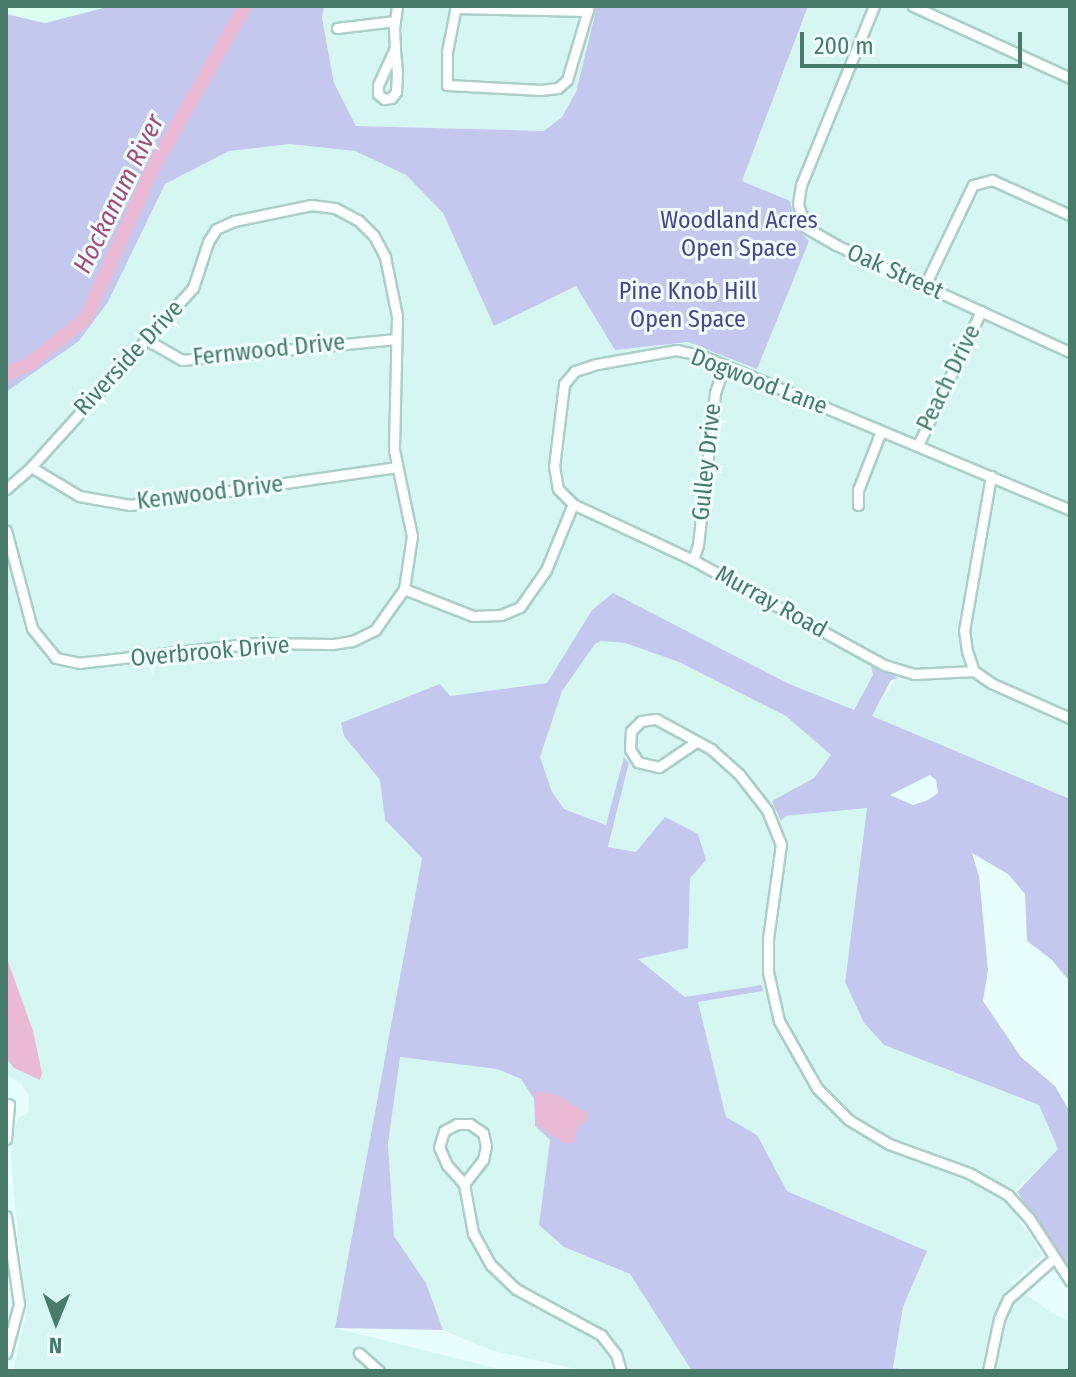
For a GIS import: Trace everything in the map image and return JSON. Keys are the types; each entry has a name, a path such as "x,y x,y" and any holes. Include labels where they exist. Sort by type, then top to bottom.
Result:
{"street":[{"path":"395,48 378,85 378,94 384,99 391,98 396,92 397,6"},
{"name":"Oak Street","path":"874,6 801,185 800,215 805,227 817,236 1070,352"},
{"path":"913,6 1070,78"},
{"path":"456,7 588,9 574,68 558,88 541,90 447,85 447,52 456,7"},
{"path":"337,28 395,21"},
{"path":"925,285 973,185 992,180 1070,215"},
{"name":"Riverside Drive","path":"6,489 31,467 193,288 208,242 216,229 234,221 311,205 335,208 358,220 374,236 385,257 391,281 396,339 397,467"},
{"name":"Peach Drive","path":"918,445 981,311"},
{"name":"Fernwood Drive","path":"147,340 182,360 396,339"},
{"name":"Dogwood Lane","path":"573,504 558,489 554,467 564,384 575,371 676,350 724,365 1070,510"},
{"name":"Gulley Drive","path":"693,560 698,545 715,393 724,365"},
{"path":"858,505 858,490 881,431"},
{"name":"Kenwood Drive","path":"31,467 79,496 130,505 397,467"},
{"name":"Overbrook Drive","path":"6,530 32,628 56,658 80,663 257,643 352,641 375,630 404,589 412,536 397,467"},
{"path":"991,476 964,630 974,671 1005,690 1070,718"},
{"path":"404,589 473,616 501,615 520,607 546,570 573,504"},
{"name":"Murray Road","path":"573,504 693,560 884,665 914,674 974,671"},
{"path":"696,742 659,767 638,762 630,749 631,731 641,721 656,719 711,749 739,774 767,810 781,844 768,939 768,972 779,1021 817,1088 849,1120 889,1144 969,1173 1008,1195 1029,1218 1070,1281"},
{"path":"6,1139 9,1104"},
{"path":"464,1184 483,1160 486,1146 483,1133 470,1124 457,1124 444,1131 439,1147 447,1165 464,1184 473,1233 491,1265 516,1289 601,1335 616,1354 621,1371"},
{"path":"6,1216 19,1304 6,1353"},
{"path":"988,1371 999,1319 1008,1299 1053,1259"},
{"path":"359,1353 379,1371"}],"shaded area":[{"path":"6,6 111,6 45,23 6,14"},
{"path":"324,6 597,6 576,92 562,117 544,131 356,126 334,83 322,18"},
{"path":"808,6 1070,6 1070,799 871,716 896,678 872,666 873,675 854,711 592,610 547,683 449,696 344,736 380,780 385,820 422,858 335,1328 506,1371 13,1371 26,1315 11,1162 13,1134 18,1118 28,1113 29,1096 22,1085 6,1074 6,392 108,302 165,184 229,151 290,144 355,151 406,175 443,213 494,326 576,286 615,350 675,341 701,345 782,307 809,241 797,228 790,201 742,181"},
{"path":"601,641 625,643 679,662 786,716 832,755 814,778 773,803 781,820 784,816 868,807 845,982 864,1024 884,1045 1039,1105 1058,1149 1006,1200 1043,1255 1011,1283 1050,1312 1070,1321 1070,1371 893,1369 903,1307 927,1251 787,1191 757,1135 726,1117 697,1002 762,992 685,997 637,958 688,947 690,877 636,852 608,847 629,763 625,758 606,825 564,809 552,792 540,758 562,691 595,644"},
{"path":"6,956 33,1031 42,1073 40,1080 14,1068 6,1058"},
{"path":"399,1057 497,1069 521,1079 534,1099 535,1126 550,1140 539,1225 564,1247 630,1274 692,1371 585,1371 490,1350 443,1330 426,1283 394,1236 388,1144"},
{"path":"534,1091 557,1095 587,1113 587,1119 577,1127 574,1143 564,1143 537,1125"}],"green space":[{"path":"111,6 324,6 322,18 334,83 356,126 544,131 562,117 576,92 597,6 808,6 742,181 790,201 797,228 809,241 757,369 688,342 615,350 576,286 494,326 443,213 406,175 355,151 290,144 229,151 165,184 108,302 79,341 6,392 6,14 45,23"},
{"path":"613,593 789,684 854,710 873,675 871,665 898,678 891,680 872,716 1070,799 1070,982 1052,960 1027,941 1025,894 1008,874 972,853 979,876 988,970 983,1001 1021,1057 1055,1086 1070,1112 1070,1269 1017,1192 1058,1149 1039,1105 884,1045 864,1023 845,982 867,808 785,816 781,821 772,801 814,778 831,755 786,716 679,662 625,643 601,641 595,644 562,691 540,757 552,792 564,809 606,825 624,757 629,763 608,847 636,852 665,817 698,834 706,860 690,878 688,948 638,959 685,997 762,985 763,991 698,1002 726,1117 757,1135 787,1191 927,1251 903,1307 893,1368 912,1371 692,1371 630,1274 564,1247 539,1225 550,1140 535,1126 534,1099 521,1079 497,1069 400,1057 388,1144 394,1236 426,1283 443,1330 335,1328 422,858 385,820 380,780 344,736 341,723 440,684 450,696 547,683 592,610","holes":["930,775 936,780 938,793 913,805 890,795"]}],"waterway":[{"name":"Hockanum River","path":"6,374 29,364 86,318 151,172 245,6"}],"park label":[{"name":"Woodland Acres Open Space","path":"739,235"},
{"name":"Pine Knob Hill Open Space","path":"688,306"}]}
